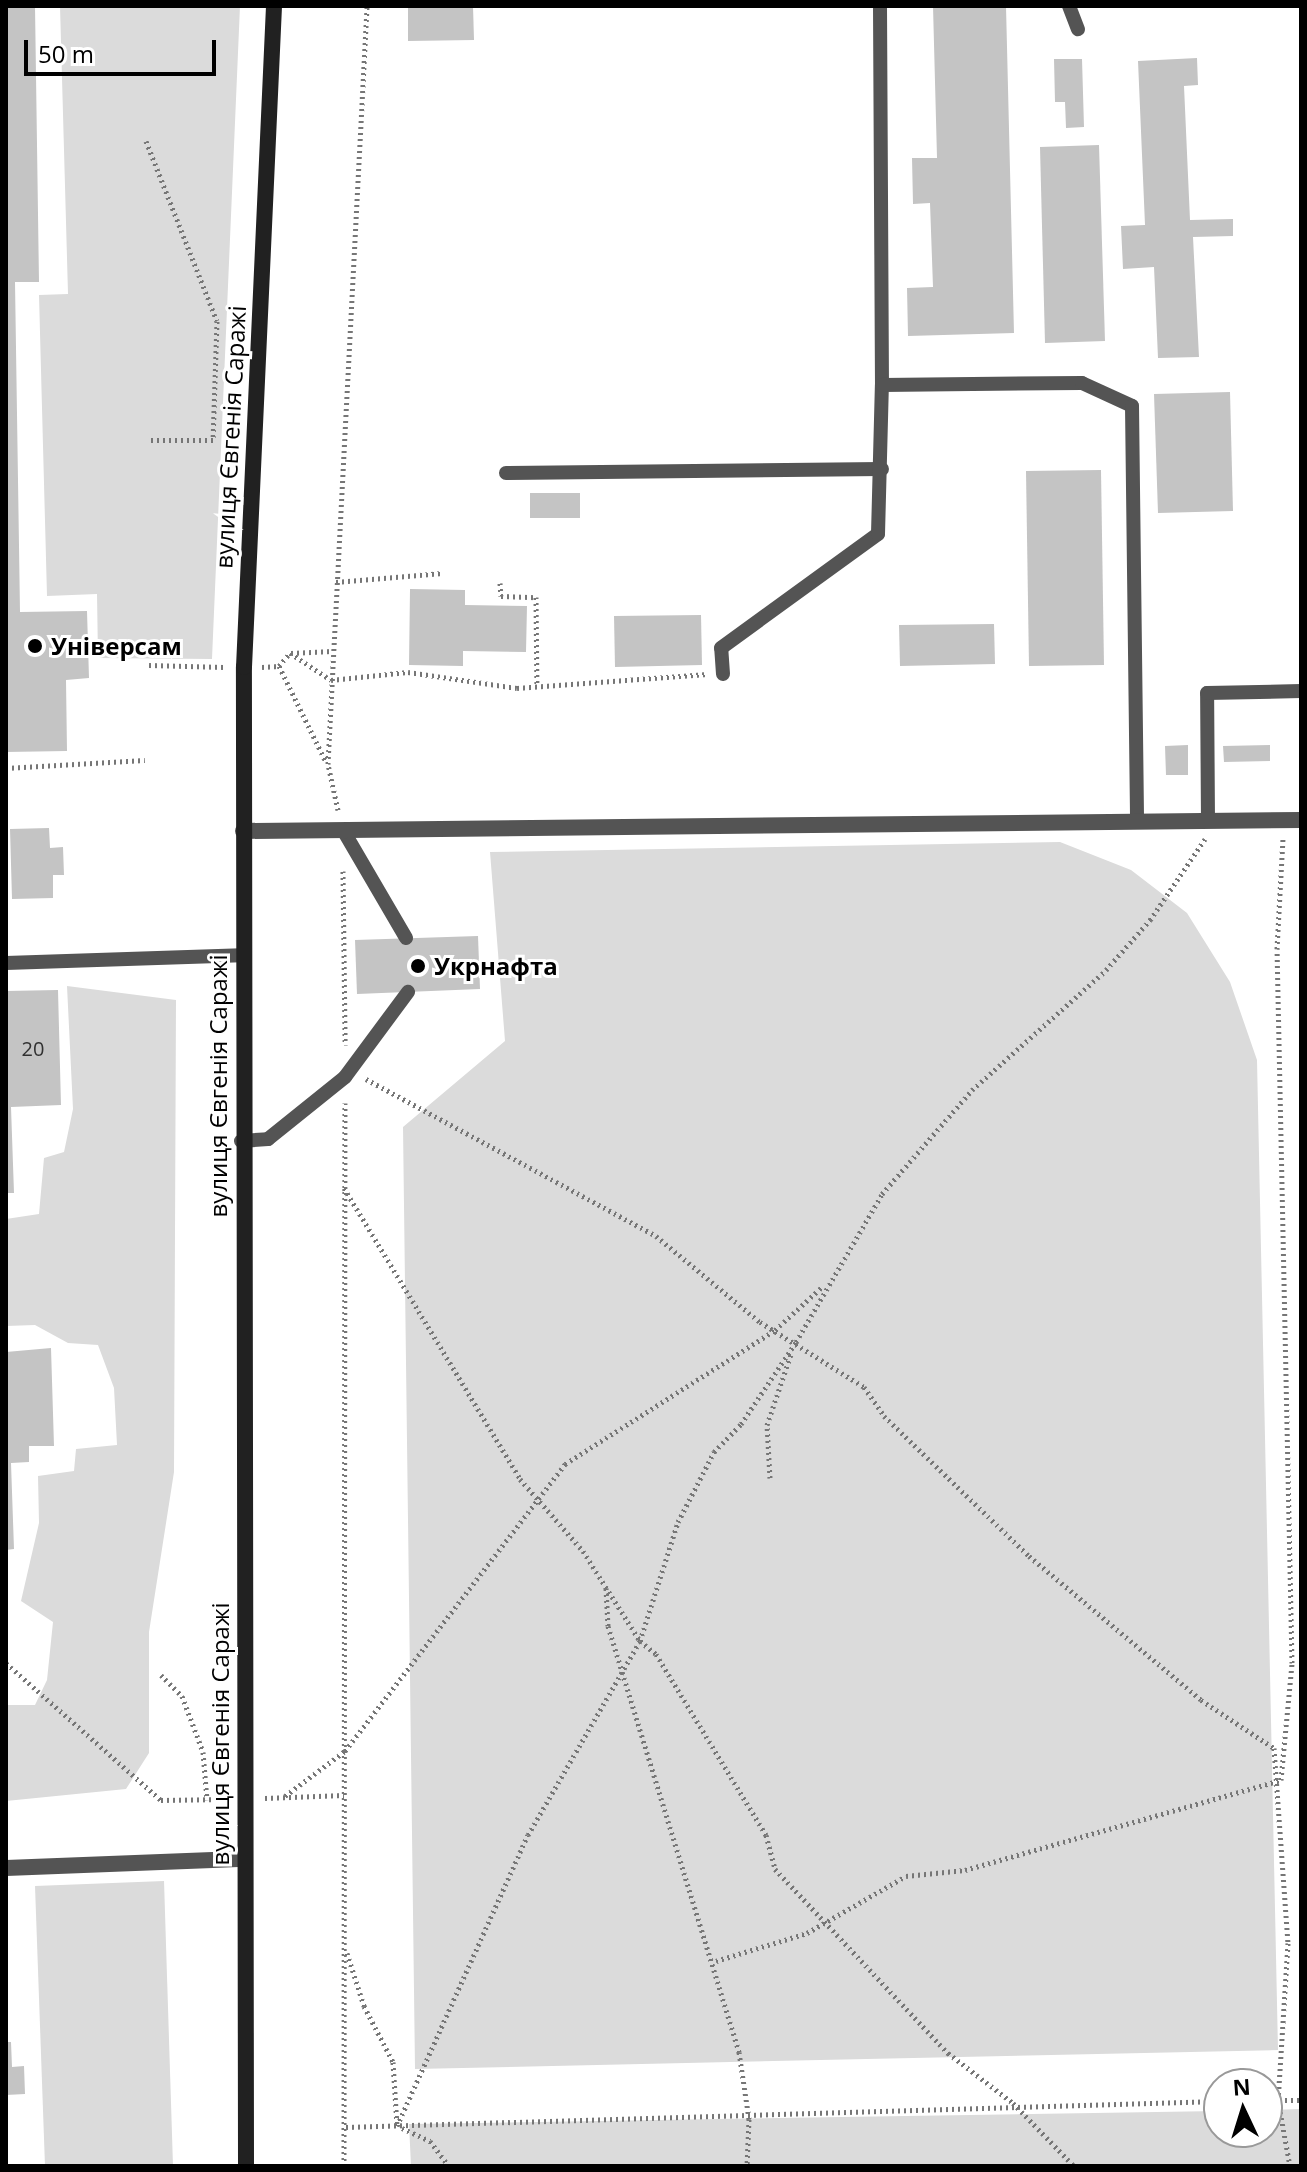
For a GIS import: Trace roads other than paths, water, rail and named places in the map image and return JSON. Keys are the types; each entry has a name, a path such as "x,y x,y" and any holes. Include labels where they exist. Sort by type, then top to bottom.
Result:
{"main road":[{"name":"вулиця Євгенія Саражі","path":"246,2166 241,955 274,6"}],"street":[{"path":"243,831 1292,820"},
{"path":"6,1868 245,1859"}],"lane":[{"path":"723,674 721,648 878,534 882,469 880,6"},
{"path":"1069,6 1078,29"},
{"path":"882,385 1082,383 1132,406 1137,822"},
{"path":"506,473 882,469"},
{"path":"1213,821 1207,693 1301,691"},
{"path":"343,830 406,938"},
{"path":"6,963 241,955"},
{"path":"241,1141 268,1139 345,1077 408,992"}],"place":[{"name":"Універсам","path":"35,646"},
{"name":"Укрнафта","path":"418,966"}]}
